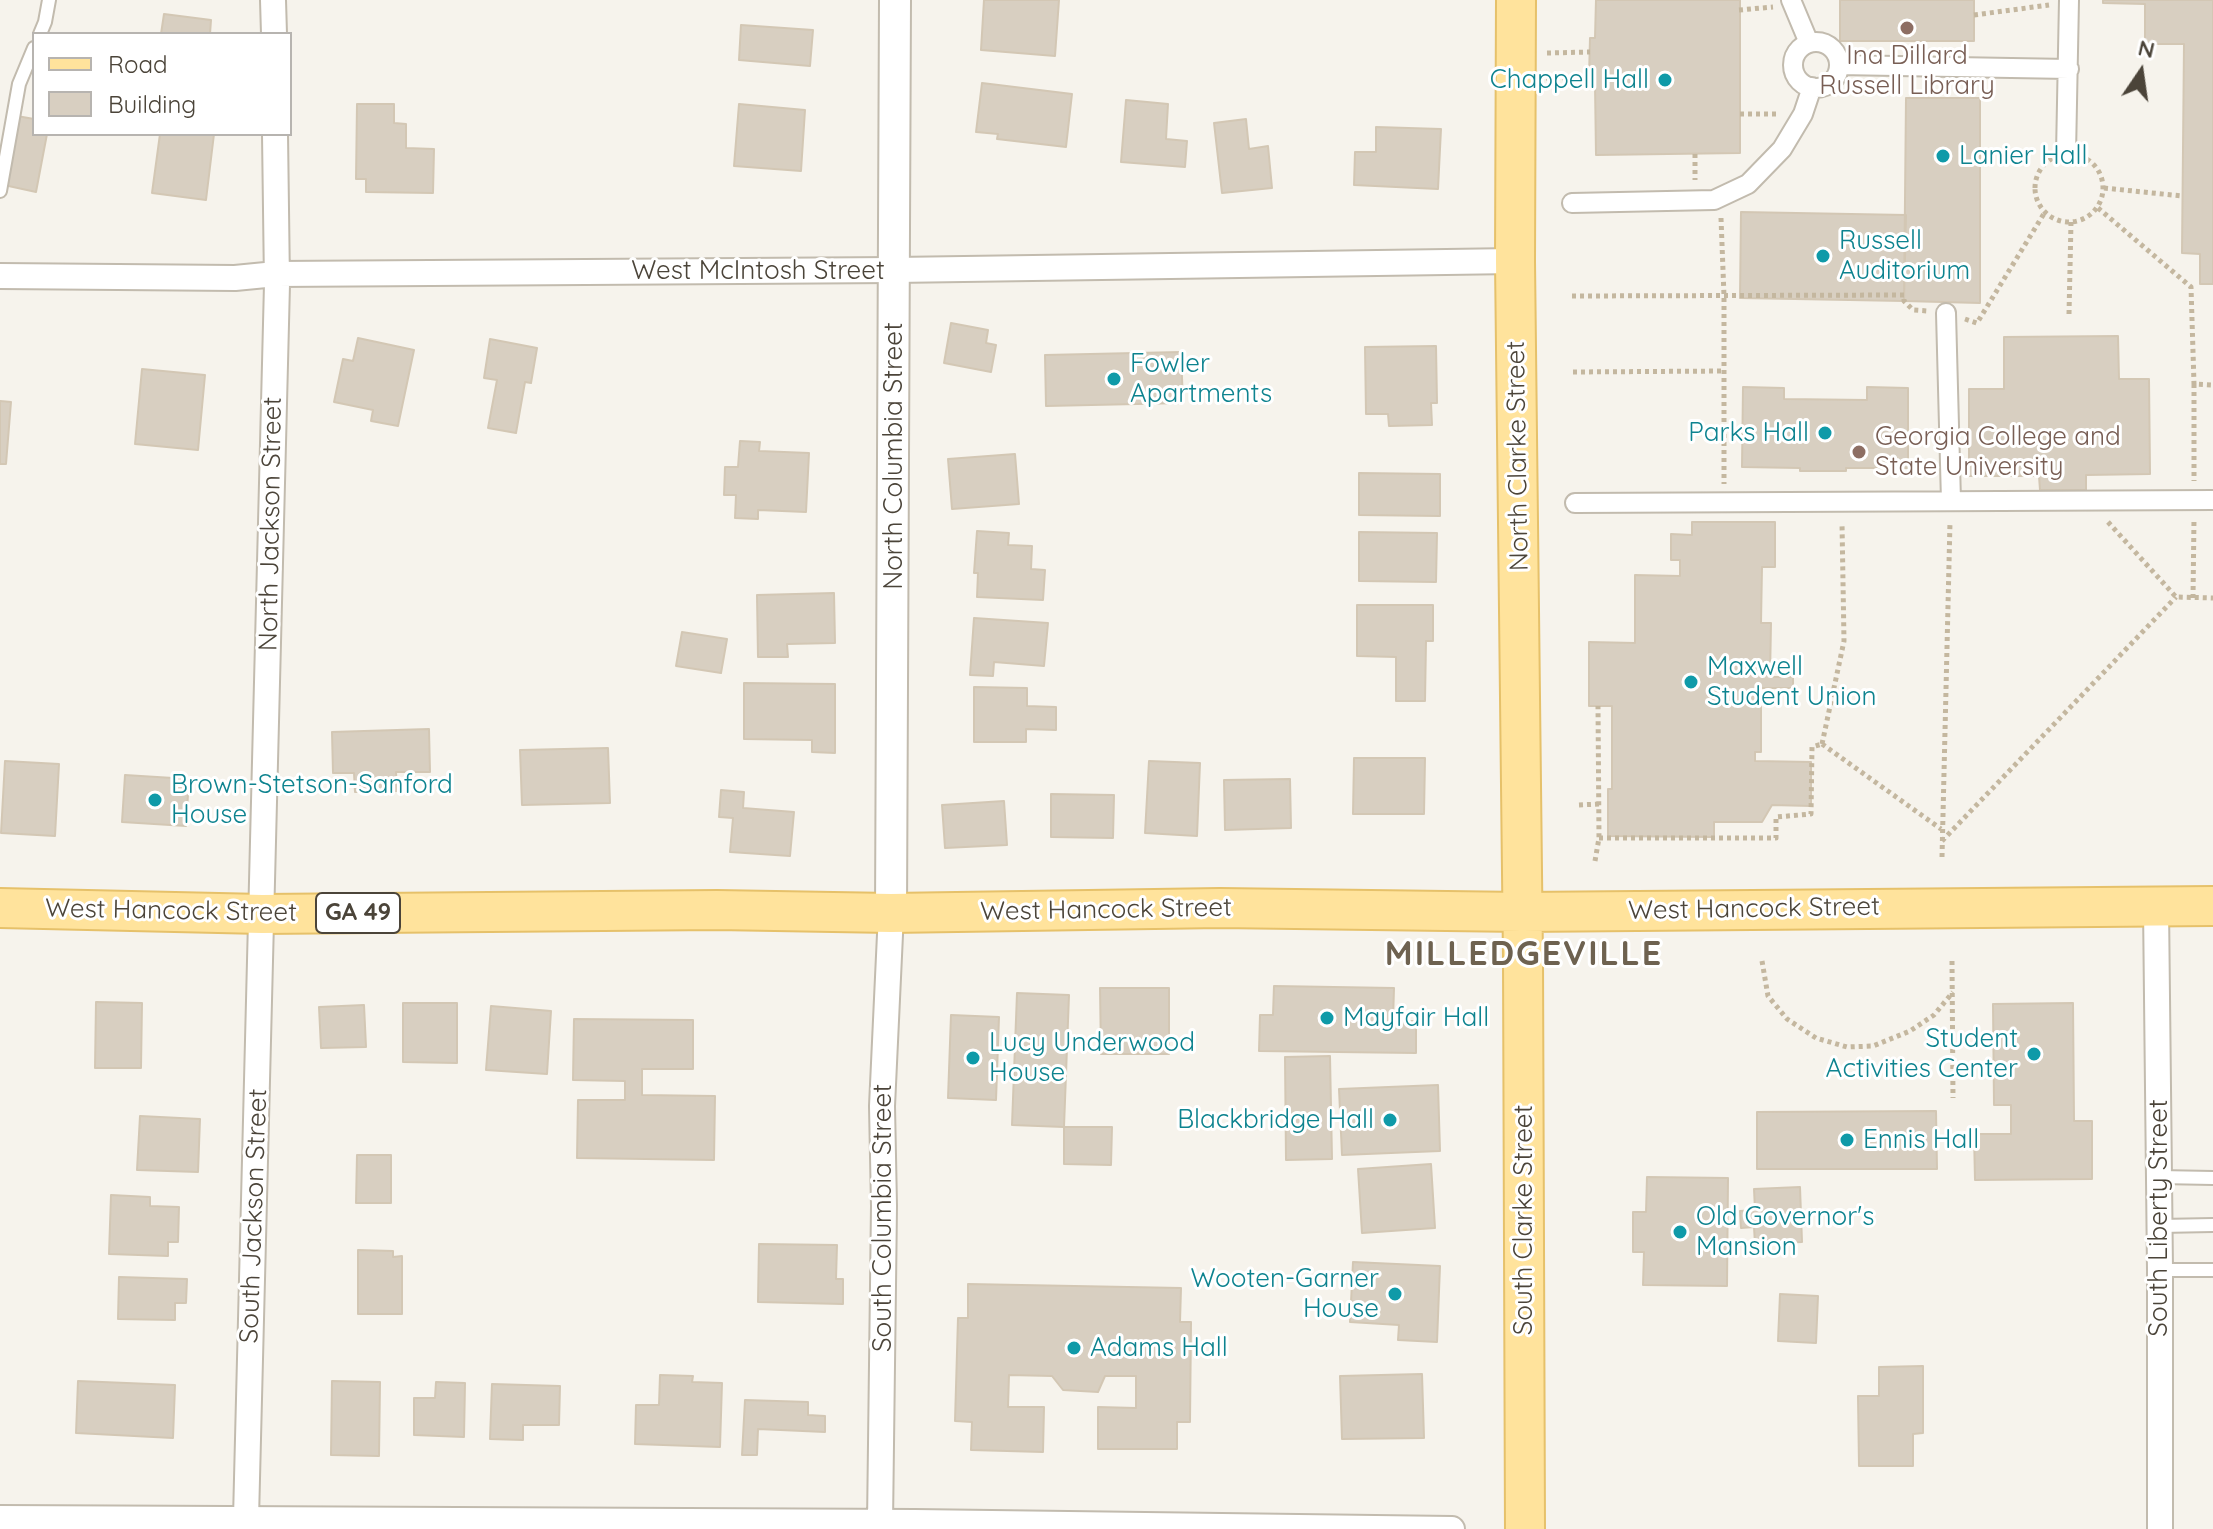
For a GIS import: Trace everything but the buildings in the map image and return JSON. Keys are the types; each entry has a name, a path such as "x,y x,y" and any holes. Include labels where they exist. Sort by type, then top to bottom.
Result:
{"main road":[{"name":"North Clarke Street","path":"1516,0 1515,261 1522,912"},
{"name":"West Hancock Street","path":"0,908 262,914 701,910 891,913 1220,908 1522,912 2213,906"},
{"name":"South Clarke Street","path":"1522,912 1525,1529"}],"street":[{"path":"273,0 274,32"},
{"name":"North Columbia Street","path":"891,913 895,0"},
{"path":"2066,154 2069,1"},
{"path":"1792,3 1809,43"},
{"path":"1809,43 1824,43 1835,51 1839,65 1830,83 1812,87 1798,78 1793,64 1798,51 1809,43"},
{"path":"1839,65 2069,69"},
{"path":"1572,203 1714,200 1748,184 1782,149 1803,114 1812,87"},
{"name":"North Jackson Street","path":"262,914 276,274 275,136"},
{"name":"West McIntosh Street","path":"0,276 235,278 276,274 895,270 1515,261"},
{"path":"1946,313 1951,501"},
{"path":"1575,503 2204,500"},
{"name":"South Liberty Street","path":"2156,906 2160,1529"},
{"name":"South Columbia Street","path":"880,1523 884,1206 882,1106 891,913"},
{"name":"South Jackson Street","path":"246,1518 262,914"},
{"path":"0,1518 1452,1529"}],"lane":[{"path":"41,32 49,0"},
{"path":"0,191 19,84 32,53"},
{"path":"2159,1177 2213,1178"},
{"path":"2160,1226 2213,1225"},
{"path":"2160,1270 2213,1270"}],"path":[{"path":"1974,15 2069,1"},
{"path":"1739,10 1792,3"},
{"path":"1570,53 1590,52"},
{"path":"1569,77 1589,77"},
{"path":"1740,114 1803,114"},
{"path":"2066,154 2088,159 2102,177 2104,188 2098,208 2081,221 2052,218 2038,203 2035,193 2039,171 2055,157 2066,154"},
{"path":"2104,188 2182,196"},
{"path":"1720,197 1725,371 1724,502"},
{"path":"2098,208 2191,287 2194,384 2204,500 2193,598"},
{"path":"1977,323 2045,212"},
{"path":"2069,314 2071,222"},
{"path":"1572,296 1904,295"},
{"path":"1573,372 1725,371"},
{"path":"2194,384 2213,385"},
{"path":"1942,857 1951,501"},
{"path":"2088,501 2176,597 2213,598"},
{"path":"1822,744 1844,641 1842,502"},
{"path":"1942,841 2176,597"},
{"path":"1595,861 1599,838 1598,706"},
{"path":"1822,744 1942,829"},
{"path":"1599,838 1776,838 1776,817 1811,814 1812,747 1822,744"},
{"path":"1579,805 1599,804"},
{"path":"1762,961 1768,996 1787,1019 1816,1038 1847,1047 1873,1046 1910,1031 1934,1015 1953,992"},
{"path":"1952,961 1953,1098"}],"place":[{"name":"Ina Dillard Russell Library","path":"1907,28"},
{"name":"Chappell Hall","path":"1665,80"},
{"name":"Lanier Hall","path":"1943,156"},
{"name":"Russell Auditorium","path":"1823,256"},
{"name":"Fowler Apartments","path":"1114,379"},
{"name":"Parks Hall","path":"1825,433"},
{"name":"Georgia College and State University","path":"1859,452"},
{"name":"Maxwell Student Union","path":"1691,682"},
{"name":"Brown-Stetson-Sanford House","path":"155,800"},
{"name":"Mayfair Hall","path":"1327,1018"},
{"name":"Student Activities Center","path":"2034,1054"},
{"name":"Lucy Underwood House","path":"973,1058"},
{"name":"Blackbridge Hall","path":"1390,1120"},
{"name":"Ennis Hall","path":"1847,1140"},
{"name":"Old Governor's Mansion","path":"1680,1232"},
{"name":"Wooten-Garner House","path":"1395,1294"},
{"name":"Adams Hall","path":"1074,1348"}],"district":[{"name":"MILLEDGEVILLE","path":"1524,955"}]}
